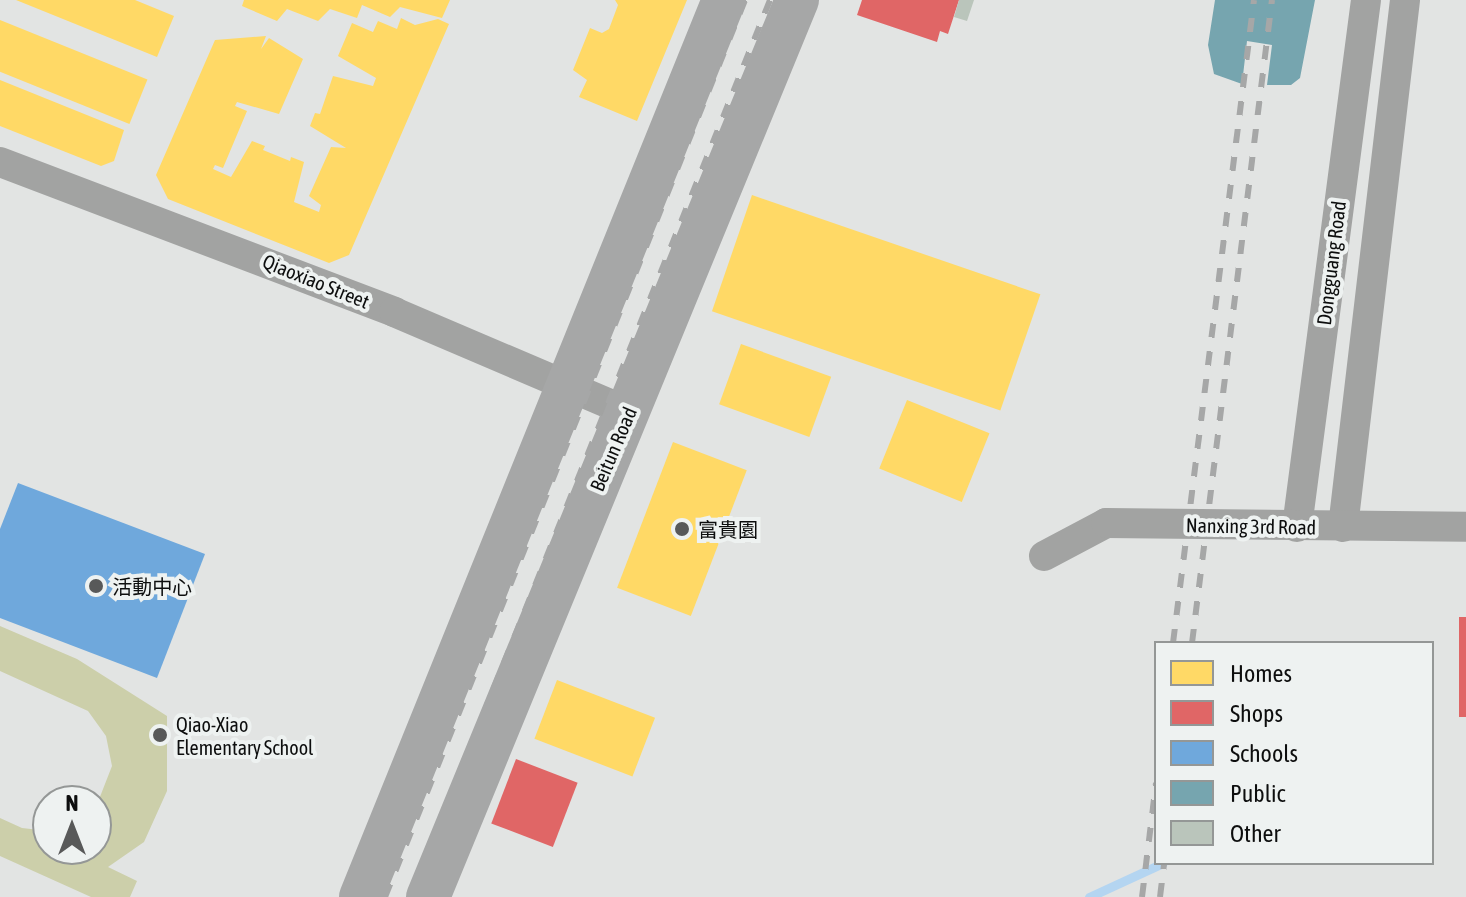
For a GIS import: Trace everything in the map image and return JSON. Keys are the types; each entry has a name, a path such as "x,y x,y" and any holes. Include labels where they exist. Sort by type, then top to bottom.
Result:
{"main road":[{"path":"361,897 724,0"},
{"name":"Beitun Road","path":"428,897 797,0"}],"street":[{"name":"Dongguang Road","path":"1297,527 1366,0"},
{"path":"1343,527 1405,0"},
{"name":"Qiaoxiao Street","path":"0,162 394,312 628,412"},
{"name":"Nanxing 3rd Road","path":"1044,556 1106,523 1466,527"}],"green space":[{"path":"0,626 77,659 167,716 167,791 144,842 112,864 112,785 105,785 112,766 106,736 88,711 0,671"},
{"path":"0,818 32,829 32,865 111,865 108,867 137,881 130,897 91,897 0,856"}],"building: Homes":[{"path":"16,0 135,0 174,16 157,57"},
{"path":"244,0 450,0 442,18 400,7 390,17 362,5 357,18 330,9 318,21 287,9 277,21 242,6"},
{"path":"615,0 687,0 637,121 579,97 587,80 573,70 590,28 602,33 609,29 618,5"},
{"path":"401,18 415,25 438,19 449,24 349,255 329,263 168,199 156,175 215,40 266,36 261,49 269,38 303,59 279,114 237,102 235,106 247,111 223,168 215,165 213,169 231,177 252,141 265,146 263,150 290,161 291,157 304,162 294,202 319,212 321,205 309,196 331,147 346,148 310,126 315,113 320,114 333,76 373,86 376,78 338,56 352,23 373,32 378,21 397,29"},
{"path":"0,20 147,80 129,124 0,72"},
{"path":"0,80 124,130 114,161 101,166 0,126"},
{"path":"752,195 1040,294 1000,411 712,311"},
{"path":"741,344 831,377 809,437 719,404"},
{"path":"907,400 990,433 962,502 879,469"},
{"name":"富貴園","path":"673,442 747,470 691,616 617,588"},
{"path":"557,680 655,718 632,776 534,739"}],"building: Shops":[{"path":"862,0 959,0 948,34 940,31 937,42 857,15"},
{"path":"1459,617 1466,617 1466,717 1459,717"},
{"path":"516,759 578,783 553,847 491,823"}],"building: Schools":[{"name":"活動中心","path":"18,483 205,554 157,678 0,618 0,529"}],"building: Public":[{"path":"1215,0 1315,0 1300,78 1291,85 1267,85 1272,45 1247,41 1242,84 1214,74 1208,45"}],"building: Other":[{"path":"959,0 974,0 967,21 954,17"}],"waterway":[{"path":"1089,897 1159,865"}],"railway":[{"path":"385,897 745,0"},
{"path":"410,897 770,0"},
{"path":"1173,641 1254,0"},
{"path":"1192,641 1272,0"},
{"path":"1142,897 1154,799"},
{"path":"1160,897 1164,865"}],"place":[{"name":"富貴園","path":"682,529"},
{"name":"活動中心","path":"96,586"},
{"name":"Qiao-Xiao Elementary School","path":"160,735"}]}
